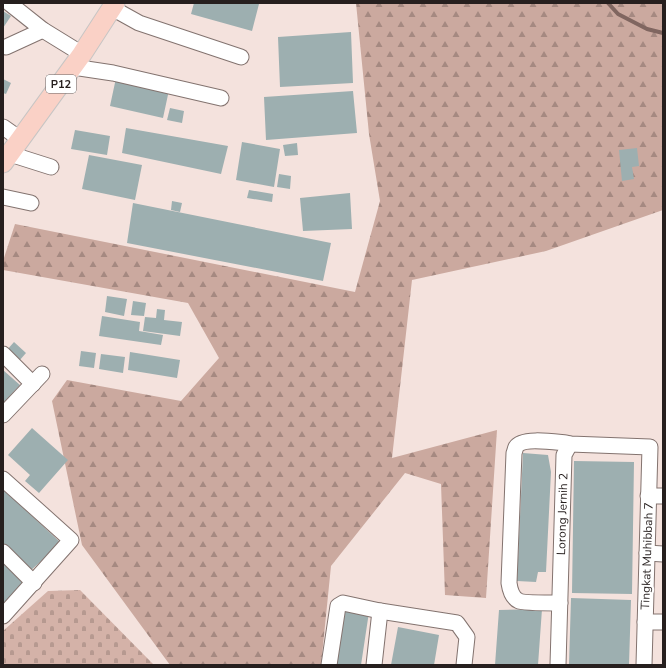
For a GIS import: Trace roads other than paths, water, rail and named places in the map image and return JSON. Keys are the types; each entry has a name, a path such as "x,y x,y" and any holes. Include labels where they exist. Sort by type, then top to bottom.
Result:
{"main road":[{"name":"P12","path":"11,152 77,61 114,6"}],"street":[{"path":"9,3 43,30 77,61 113,73 222,98"},
{"path":"114,6 140,24 241,58"},
{"path":"6,47 43,30"},
{"path":"3,127 11,152 51,167"},
{"path":"3,197 31,203"},
{"path":"3,354 37,379 3,416"},
{"path":"560,603 520,602 510,591 509,583 514,454 516,446 528,441 570,444"},
{"name":"Tingkat Muhibbah 7","path":"570,444 650,447 656,496 647,553 644,665"},
{"name":"Lorong Jernih 2","path":"558,665 564,455 570,444"},
{"path":"3,479 71,540 3,616"},
{"path":"3,552 34,583"},
{"path":"647,553 663,554"},
{"path":"329,665 338,606 343,604 457,623 467,637 464,665"},
{"path":"374,665 380,611"},
{"path":"645,622 663,622"}],"waterway":[{"path":"608,3 618,14 647,29 663,33"}]}
